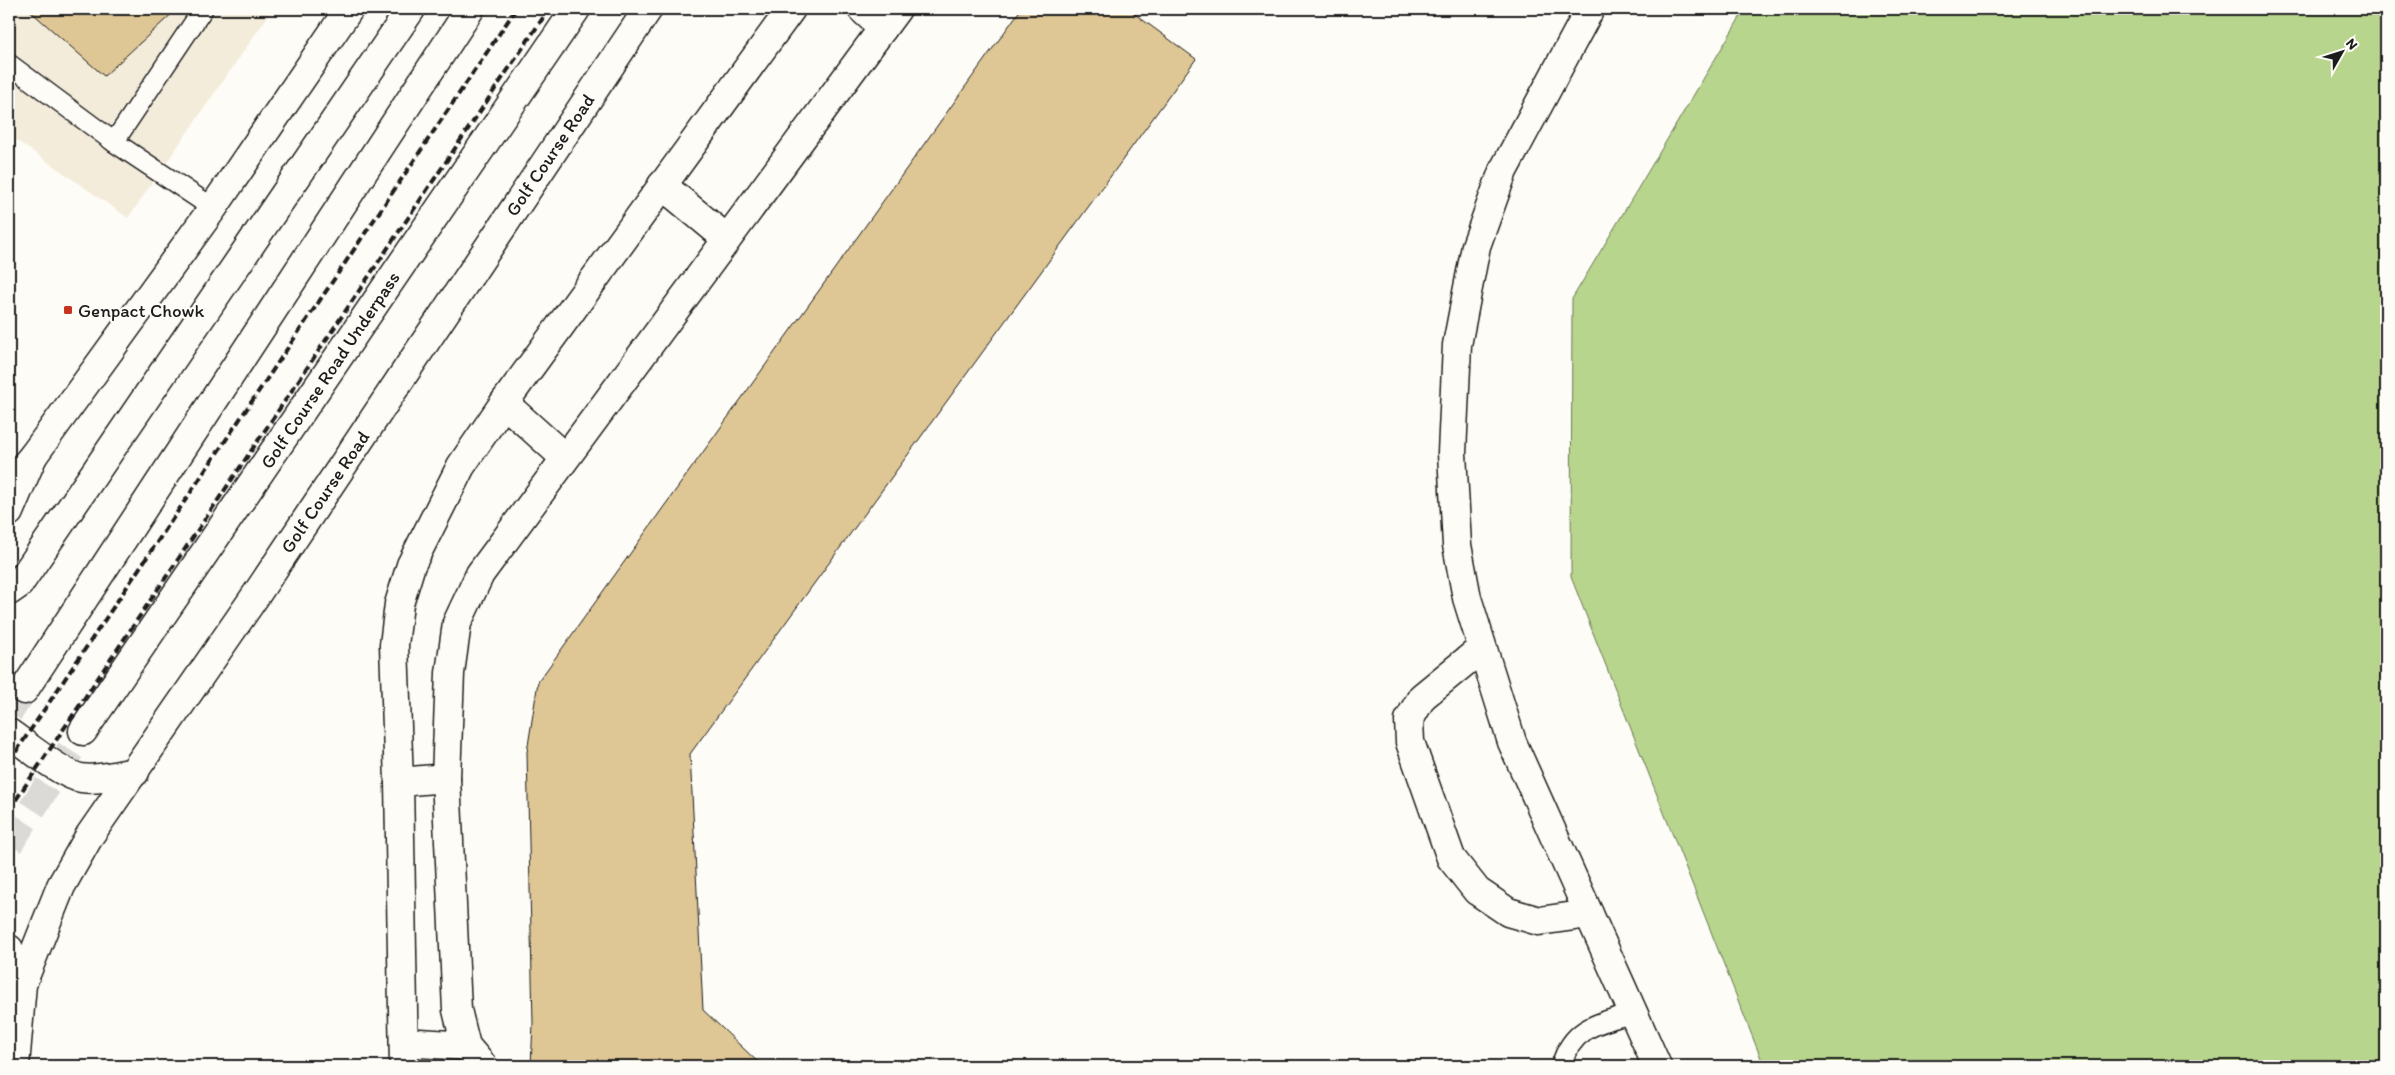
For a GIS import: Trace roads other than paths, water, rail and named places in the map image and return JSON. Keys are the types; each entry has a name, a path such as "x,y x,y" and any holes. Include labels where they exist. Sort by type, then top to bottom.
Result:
{"street":[{"path":"9,484 33,456 213,208 349,9"},
{"path":"9,591 19,584 411,9"},
{"path":"24,690 470,9"},
{"name":"Golf Course Road Underpass","path":"83,731 576,9"},
{"name":"Golf Course Road","path":"22,984 61,886 90,835 256,595 648,9"},
{"path":"466,1046 404,1054 399,782 394,646 399,604 412,565 462,466 504,403 790,9"},
{"path":"483,1066 466,1046 457,1010 446,778 450,673 457,623 480,574 890,18 862,9"},
{"path":"1590,9 1503,171 1476,246 1457,345 1452,453 1457,545 1467,598 1512,742 1657,1066"},
{"path":"662,185 727,239"},
{"path":"504,403 565,458"},
{"path":"9,512 33,456"},
{"path":"1482,648 1422,697 1409,720 1410,742 1451,858 1477,890 1508,912 1539,921 1589,914"},
{"path":"9,733 52,764 79,778 99,778 135,772"},
{"path":"399,782 446,778"},
{"path":"9,949 22,984 15,1066"}],"lane":[{"path":"114,142 202,9"},
{"path":"9,64 114,142 213,208"},
{"path":"1561,1066 1565,1051 1590,1026 1633,1013"}],"tunnel":[{"path":"9,712 24,690"},
{"path":"9,844 83,731"}],"railway":[{"path":"9,762 516,9"},
{"path":"9,810 549,9"}],"place":[{"name":"Genpact Chowk","path":"68,310"}]}
